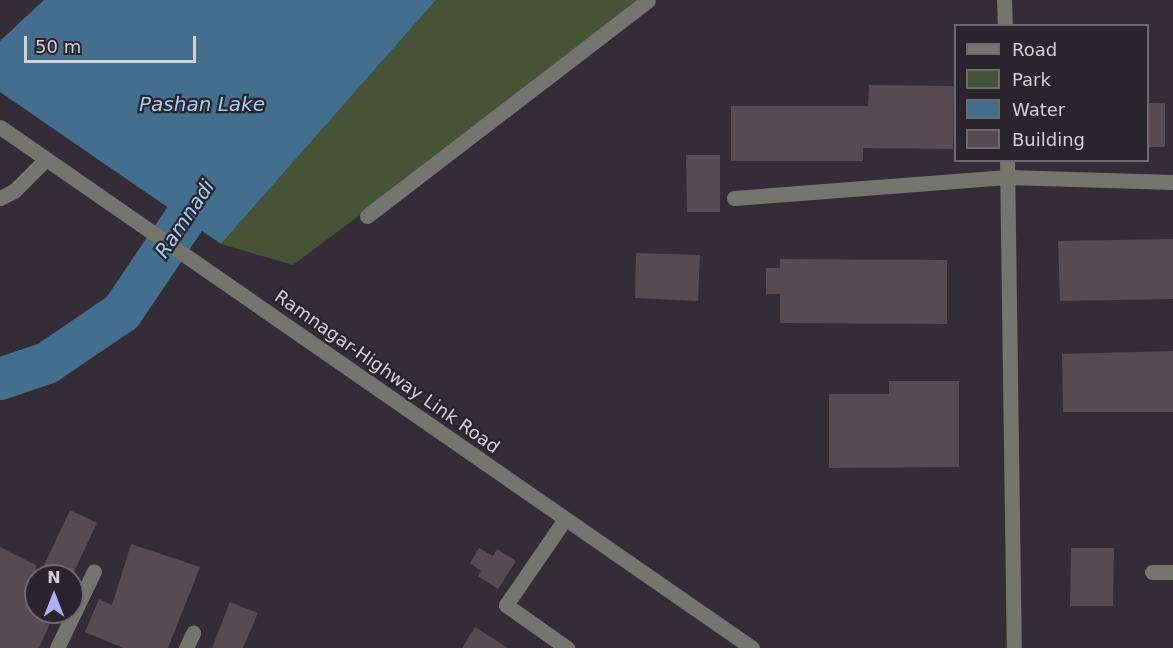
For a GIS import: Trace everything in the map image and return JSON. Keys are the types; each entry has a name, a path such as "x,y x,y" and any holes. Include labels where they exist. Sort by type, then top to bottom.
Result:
{"street":[{"path":"368,216 648,0"},
{"path":"1004,0 1005,24"},
{"name":"Ramnagar-Highway Link Road","path":"0,127 752,648"},
{"path":"0,198 14,191 46,159"},
{"path":"1007,162 1014,648"},
{"path":"734,198 1007,177 1173,182"},
{"path":"565,519 506,605 567,648"},
{"path":"57,648 94,571"},
{"path":"1152,572 1173,572"},
{"path":"186,648 193,633"}],"green space":[{"path":"436,0 648,0 293,265 221,244"}],"water":[{"name":"Pashan Lake","path":"44,0 436,0 221,244 0,92 0,41"}],"building":[{"path":"869,85 954,86 953,149 863,148 863,161 731,161 731,106 868,106"},
{"path":"1149,103 1165,103 1165,147 1149,147"},
{"path":"686,155 720,155 720,212 687,212"},
{"path":"1173,239 1173,299 1060,301 1058,241"},
{"path":"636,253 700,255 698,301 635,298"},
{"path":"780,259 947,260 947,324 780,323 780,294 766,294 766,268 780,268"},
{"path":"1173,351 1173,412 1063,412 1062,354"},
{"path":"889,381 959,381 959,467 829,468 829,394 889,394"},
{"path":"70,510 97,523 78,564 45,564"},
{"path":"131,544 200,567 168,648 123,648 85,632 99,599 112,605"},
{"path":"0,547 34,564 24,564 24,624 50,624 39,648 0,648"},
{"path":"479,548 493,556 497,549 516,561 498,589 478,576 481,571 470,563"},
{"path":"1071,548 1114,548 1113,606 1070,606"},
{"path":"230,602 258,613 243,648 212,648"},
{"path":"475,627 508,648 462,648"}],"waterway":[{"name":"Ramnadi","path":"0,379 47,363 122,312 217,171"}]}
